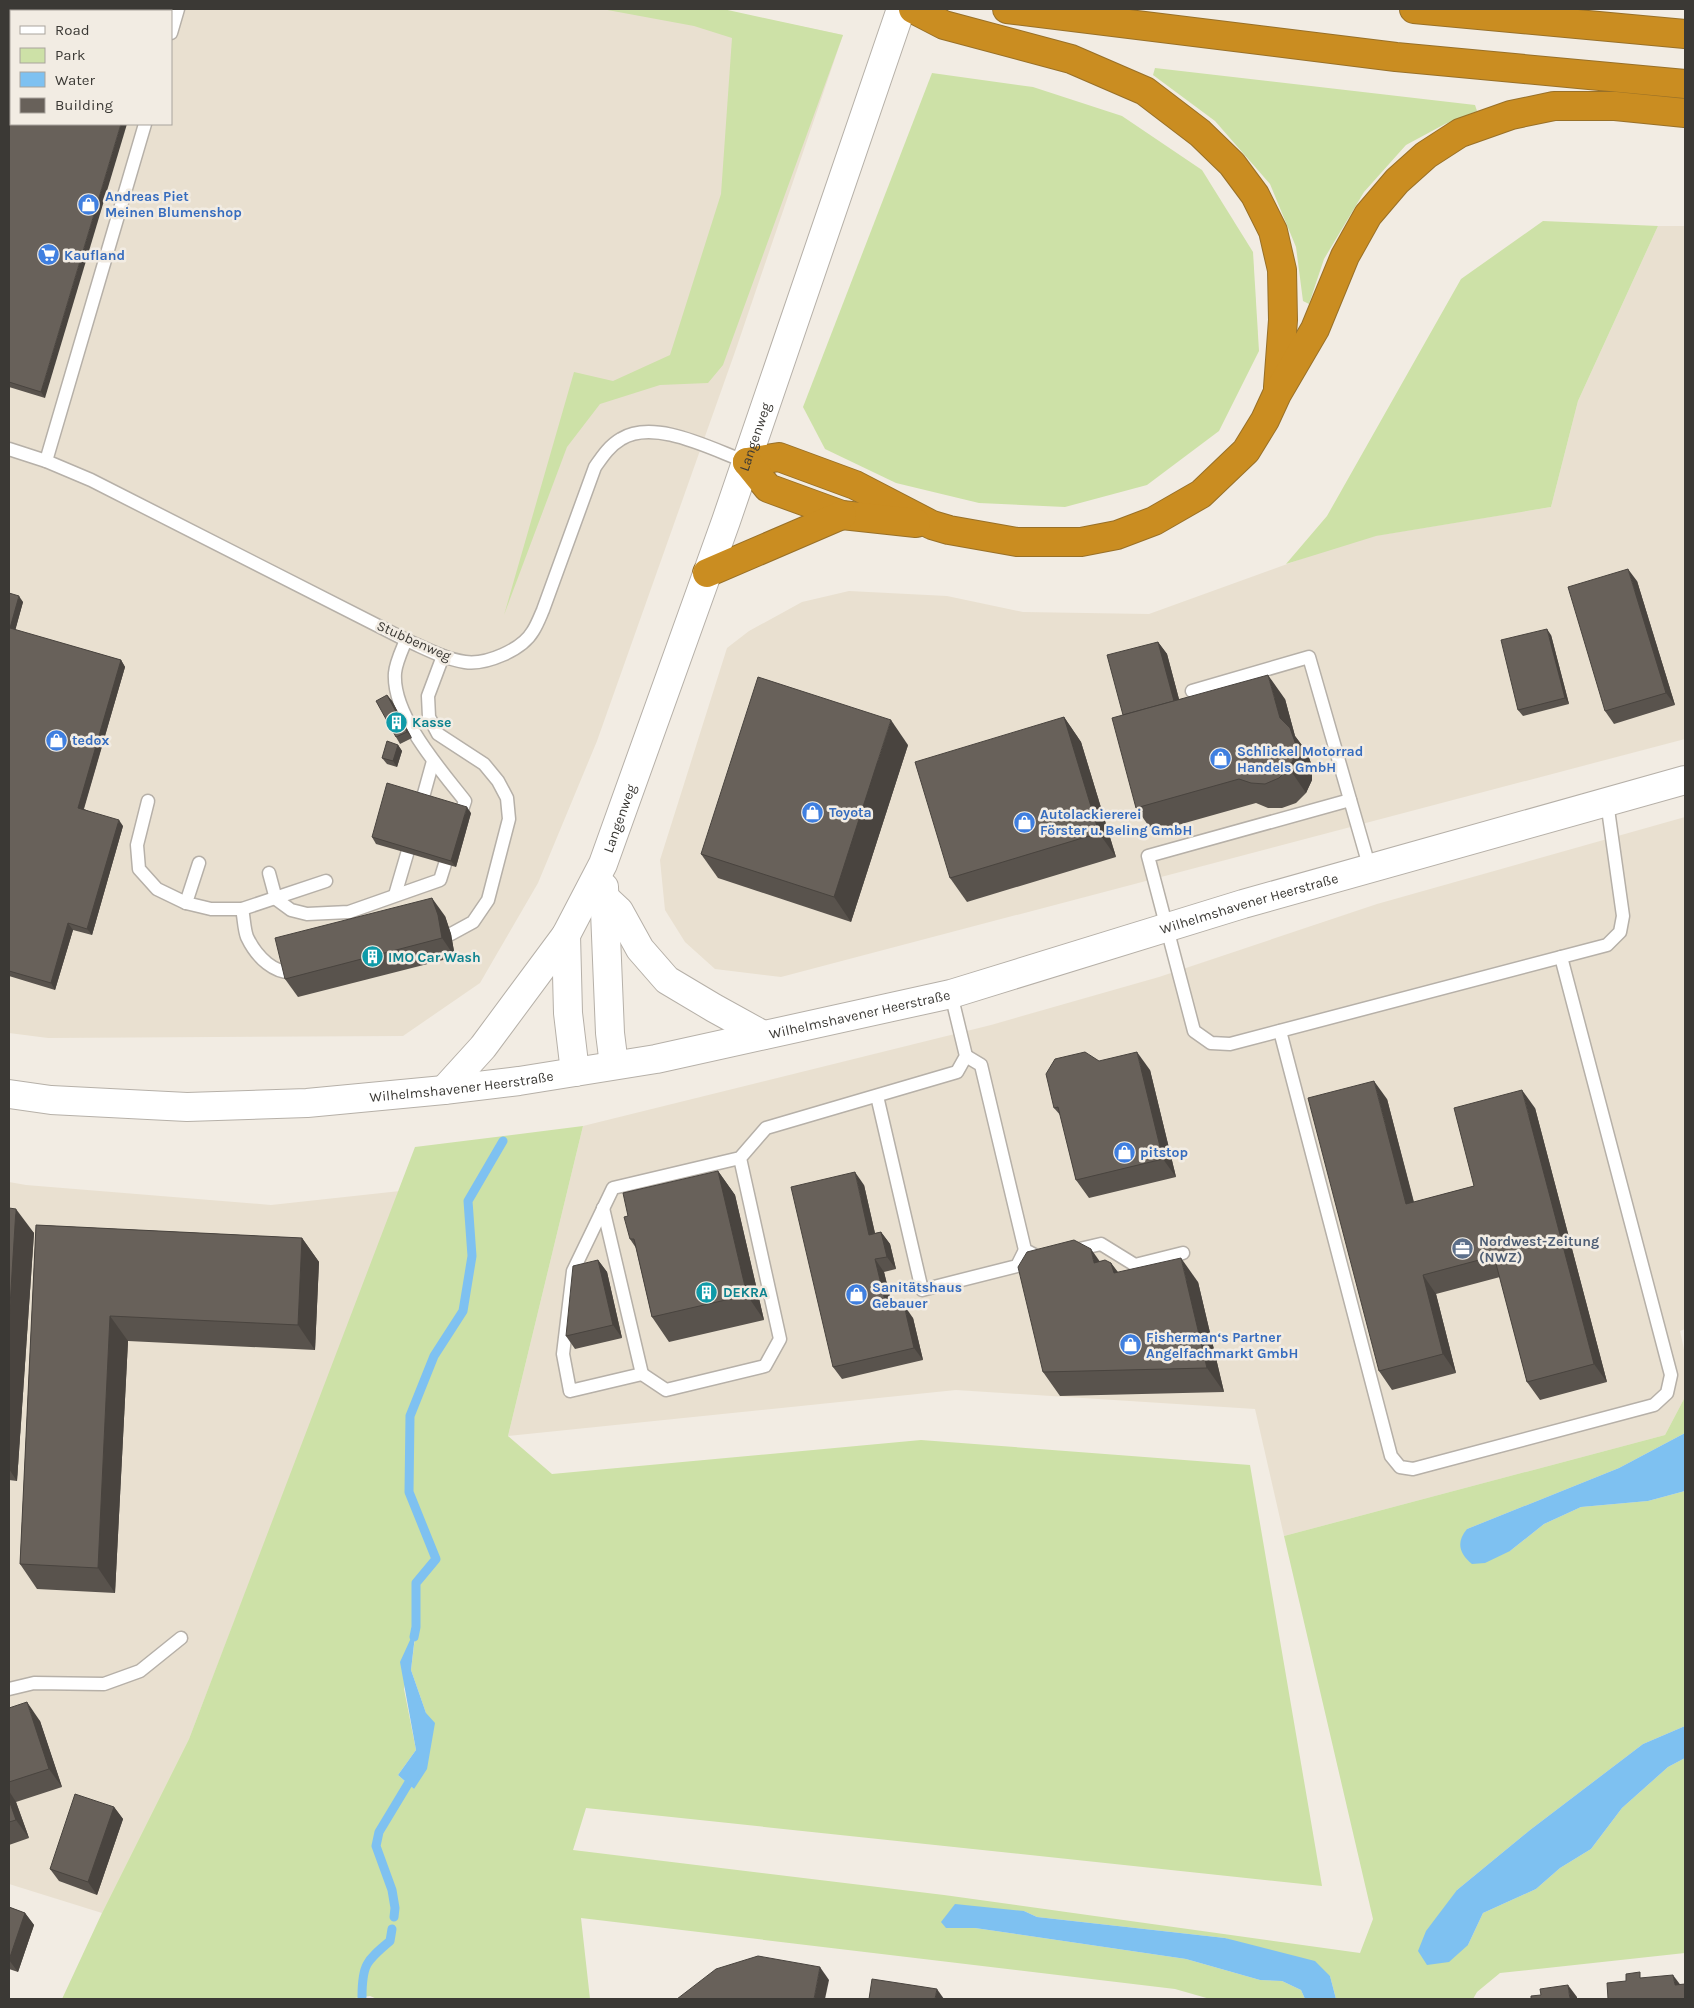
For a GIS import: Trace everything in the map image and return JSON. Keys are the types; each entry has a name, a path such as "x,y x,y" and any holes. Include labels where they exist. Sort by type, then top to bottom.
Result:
{"highway":[{"path":"914,9 944,25 1071,59 1145,91 1200,133 1232,164 1255,195 1272,231 1282,270 1284,320 1277,394"},
{"path":"1008,9 1396,57 1685,84"},
{"path":"1414,9 1685,34"},
{"path":"746,462 768,488 842,515 932,525 949,530 1016,542 1048,543 1090,540 1116,534 1154,521 1201,494 1246,451 1315,330 1345,256 1368,215 1397,181 1426,155 1460,133 1511,115 1554,106 1615,106 1685,113"},
{"path":"746,462 779,457 855,485 932,525"},
{"path":"707,574 842,515"}],"street":[{"name":"Langenweg","path":"444,1090 489,1040 566,935 603,864 707,574 901,9"},
{"name":"Wilhelmshavener Heerstraße","path":"9,1094 51,1100 187,1107 307,1103 444,1090 656,1059 951,994 1166,928 1685,780"},
{"name":"Langenweg","path":"603,864 610,1033 614,1066"},
{"path":"604,898 620,911 640,949 667,980 763,1036"},
{"name":"Langenweg","path":"566,935 568,1013 575,1072"}],"lane":[{"path":"172,29 178,9"},
{"path":"46,461 145,125"},
{"name":"Stubbenweg","path":"9,449 46,461 91,480 406,640 443,656 466,662 494,658 515,649 533,632 543,610 595,467 607,450 621,439 640,432 668,433 746,462"},
{"path":"269,873 276,899 291,910 307,914 349,912 440,880 464,801 433,761 411,727 396,692 395,672 406,640"},
{"path":"423,940 451,934 472,922 488,900 509,819 507,798 498,781 484,764 438,734 430,717 428,696 443,656"},
{"path":"1192,691 1309,657 1370,869"},
{"path":"395,895 433,761"},
{"path":"1350,800 1148,856 1194,1031 1211,1043 1230,1044 1607,945 1620,932 1623,916 1607,802"},
{"path":"148,801 137,844 140,869 157,889 186,903 211,909 242,909 326,881"},
{"path":"186,903 199,863"},
{"path":"242,909 246,935 256,953 273,968 292,973 311,968"},
{"path":"1280,1031 1391,1456 1400,1467 1414,1469 1654,1406 1667,1393 1671,1375 1561,957"},
{"path":"642,1374 570,1391 563,1354 573,1271 613,1188 740,1158 766,1128 957,1072 966,1056 951,994"},
{"path":"877,1096 922,1290 1017,1266 1025,1250 981,1065 966,1056"},
{"path":"603,1208 642,1374 666,1390 765,1366 780,1339 740,1158"},
{"path":"1025,1250 1042,1259 1101,1244 1136,1265 1183,1253"},
{"path":"9,1689 34,1683 104,1684 140,1671 181,1638"}],"shaded area":[{"path":"9,9 718,9 843,35 736,349 597,741 538,883 480,983 403,1036 48,1038 9,1033"},
{"path":"1658,226 1685,226 1685,739 781,977 715,969 685,942 665,910 660,860 727,648 749,631 802,602 849,591 947,596 1023,612 1149,614 1356,539 1551,507 1578,401"},
{"path":"1685,817 1685,1329 1680,1331 1685,1354 1685,1397 1665,1435 1284,1536 1255,1409 956,1390 508,1436 583,1126 991,1025 1159,977 1377,904"},
{"path":"9,1182 26,1185 271,1205 400,1191 189,1739 102,1913 9,1884"}],"green space":[{"path":"602,9 723,9 843,35 723,365 708,383 660,385 600,404 567,447 504,615 574,372 613,381 670,355 721,194 732,38 694,26"},
{"path":"1155,68 1475,105 1477,111 1445,124 1406,145 1364,192 1324,259 1309,304 1303,301 1296,247 1270,184 1215,121 1153,75"},
{"path":"932,73 1033,87 1122,116 1202,170 1253,252 1259,351 1219,431 1147,485 1065,507 979,503 896,483 825,449 803,407"},
{"path":"1543,221 1658,226 1578,401 1551,507 1376,536 1286,564 1327,516 1461,279"},
{"path":"583,1126 508,1436 552,1474 921,1440 1250,1465 1322,1886 586,1808 573,1850 944,1895 1360,1953 1373,1919 1284,1536 1665,1435 1685,1397 1685,1433 1619,1468 1467,1529 1510,1551 1544,1524 1581,1507 1648,1501 1685,1491 1685,1726 1643,1744 1530,1830 1457,1890 1468,1945 1483,1913 1536,1889 1560,1868 1591,1849 1622,1808 1668,1767 1685,1758 1685,1953 1500,1973 1477,1992 1473,1999 1336,1999 1330,1976 1225,1938 1037,1917 1024,1911 946,1928 975,1928 1186,1959 1260,1980 1282,1981 1301,1990 1305,1999 1210,1999 1175,1989 581,1918 590,1999 377,1999 370,1996 347,1999 62,1999 102,1913 189,1739 415,1147","holes":["416,1629 411,1670 426,1713 414,1789 398,1775 416,1750 404,1689"]}],"water":[{"path":"1685,1433 1685,1491 1648,1501 1581,1507 1544,1524 1510,1551 1485,1563 1472,1564 1464,1556 1460,1543 1467,1529 1619,1468"},
{"path":"416,1627 411,1670 426,1713 435,1723 427,1769 414,1789 398,1775 416,1750 400,1662"},
{"path":"1685,1726 1685,1758 1668,1767 1622,1808 1591,1849 1560,1868 1536,1889 1483,1913 1468,1945 1449,1962 1427,1965 1418,1951 1426,1931 1457,1890 1530,1830 1643,1744"},
{"path":"955,1904 1024,1911 1037,1917 1225,1938 1315,1961 1330,1976 1336,1999 1305,1999 1301,1990 1282,1981 1260,1980 1186,1959 975,1928 946,1928 941,1922"}],"building":[{"name":"Kaufland","path":"9,9 146,10 10,10 10,125 121,125 41,392 9,382"},
{"path":"1628,569 1666,693 1605,711 1568,587"},
{"name":"tedox","path":"9,593 19,596 10,628 121,660 78,808 119,820 87,929 68,923 51,983 9,971"},
{"path":"1547,629 1565,698 1518,710 1501,640"},
{"path":"1158,642 1174,701 1123,715 1107,655"},
{"name":"Schlickel Motorrad Handels GmbH","path":"1268,675 1280,718 1290,728 1295,742 1295,756 1289,768 1279,778 1265,784 1251,783 1239,779 1136,808 1112,718"},
{"name":"Toyota","path":"758,677 891,720 834,897 701,854"},
{"name":"Kasse","path":"387,695 407,732 396,737 376,701"},
{"name":"Autolackiererei Förster u. Beling GmbH","path":"1064,717 1099,833 950,878 915,762"},
{"path":"387,741 398,745 393,761 382,758"},
{"path":"387,783 467,807 451,861 372,837"},
{"path":"432,898 438,915 442,938 285,979 275,938"},
{"name":"pitstop","path":"1085,1052 1099,1061 1137,1052 1163,1159 1076,1180 1058,1107 1054,1108 1046,1074 1055,1059"},
{"name":"Nordwest-Zeitung (NWZ)","path":"1374,1081 1406,1204 1474,1186 1454,1108 1522,1090 1594,1364 1527,1382 1494,1256 1423,1275 1443,1354 1379,1371 1308,1098"},
{"name":"DEKRA","path":"718,1171 747,1295 652,1317 634,1239 630,1239 624,1217 628,1216 623,1193"},
{"name":"Sanitätshaus Gebauer","path":"855,1172 869,1235 881,1232 887,1257 875,1259 887,1309 904,1305 914,1348 833,1367 791,1187"},
{"path":"9,1208 16,1209 9,1322"},
{"path":"36,1225 302,1238 298,1325 110,1316 98,1568 20,1564"},
{"name":"Fisherman‘s Partner Angelfachmarkt GmbH","path":"1074,1240 1091,1249 1094,1263 1105,1260 1111,1263 1114,1273 1181,1258 1207,1368 1043,1372 1018,1267 1027,1252"},
{"path":"598,1260 613,1325 566,1336 573,1266"},
{"path":"27,1702 49,1769 9,1782 9,1708"},
{"path":"75,1794 114,1807 88,1882 50,1869"},
{"path":"9,1800 16,1820 9,1822"},
{"path":"9,1907 25,1913 9,1960"},
{"path":"758,1956 820,1967 814,1999 677,1999 716,1969"},
{"path":"1640,1972 1640,1978 1673,1975 1675,1985 1685,1984 1685,1999 1608,1999 1607,1983 1626,1981 1626,1974"},
{"path":"872,1979 937,1989 935,1999 869,1999"},
{"path":"1568,1985 1570,1999 1531,1999 1531,1996 1541,1995 1540,1989"}],"waterway":[{"path":"414,1637 416,1627 416,1583 436,1559 409,1492 410,1416 434,1356 463,1311 472,1256 468,1201 503,1141"},
{"path":"394,1917 395,1908 392,1890 376,1846 379,1832 414,1774"},
{"path":"362,1997 363,1978 367,1964 390,1941 392,1929"}],"place":[{"name":"Andreas Piet Meinen Blumenshop","path":"89,204"},
{"name":"Kaufland","path":"48,255"},
{"name":"Kasse","path":"396,722"},
{"name":"tedox","path":"56,740"},
{"name":"Schlickel Motorrad Handels GmbH","path":"1221,759"},
{"name":"Toyota","path":"813,812"},
{"name":"Autolackiererei Förster u. Beling GmbH","path":"1024,822"},
{"name":"IMO Car Wash","path":"372,957"},
{"name":"pitstop","path":"1124,1152"},
{"name":"Nordwest-Zeitung (NWZ)","path":"1463,1249"},
{"name":"DEKRA","path":"707,1292"},
{"name":"Sanitätshaus Gebauer","path":"856,1295"},
{"name":"Fisherman‘s Partner Angelfachmarkt GmbH","path":"1130,1345"}]}
